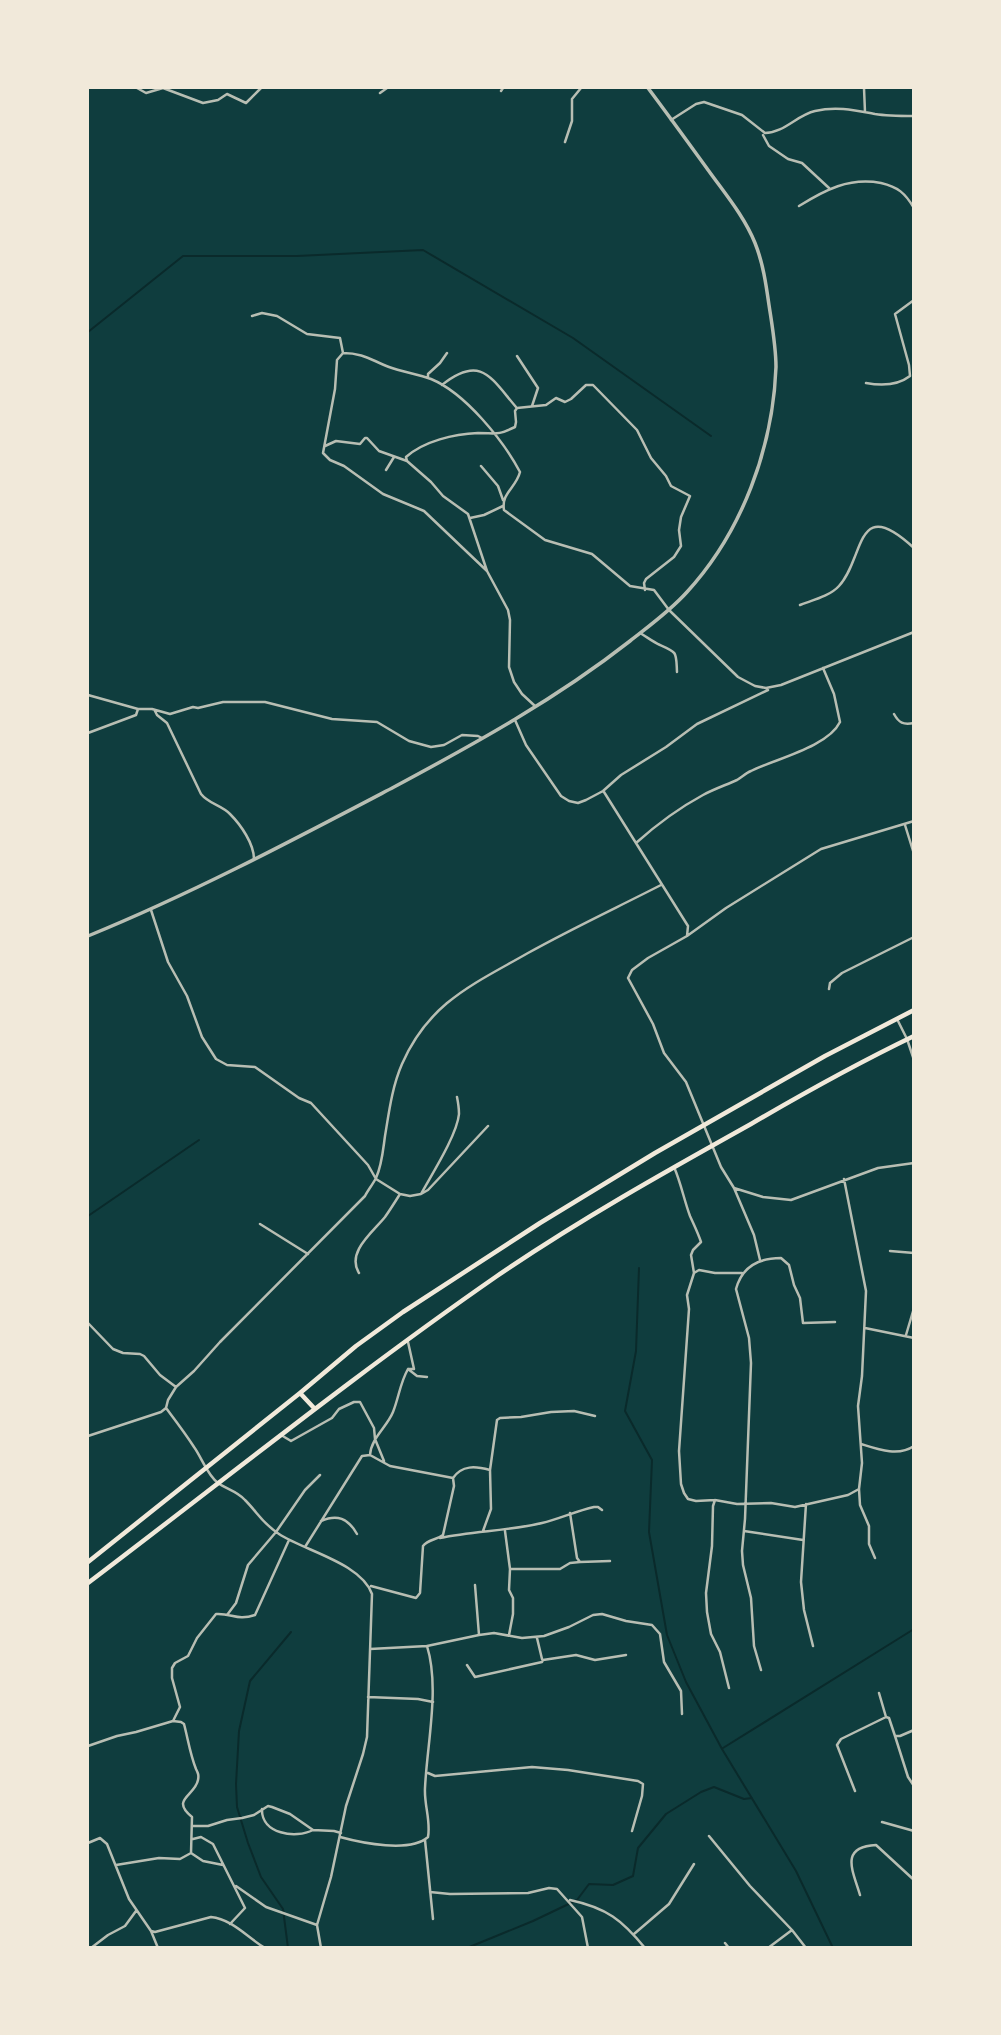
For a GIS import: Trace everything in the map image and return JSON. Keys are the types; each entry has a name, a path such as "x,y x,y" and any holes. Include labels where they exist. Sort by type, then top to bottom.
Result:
{"highway":[{"path":"88,1562 356,1346 404,1312 574,1202 705,1124 914,1010"},
{"path":"88,1583 314,1408 511,1267 711,1145 914,1036"},
{"path":"300,1393 314,1408"}],"street":[{"path":"137,88 146,93 163,88 203,103 218,100 228,94 246,103 261,88"},
{"path":"380,93 387,88"},
{"path":"565,142 572,121 572,99 582,88"},
{"path":"88,936 151,910 254,859 352,809 537,707 568,687 669,610 688,591 737,521 767,433 776,365 766,284 755,243 747,227 648,88"},
{"path":"864,88 865,111"},
{"path":"671,120 704,102 742,115 761,132 769,146 788,159 802,163 830,189"},
{"path":"761,132 771,133 801,115 832,108 914,116"},
{"path":"799,206 830,189 855,181 871,181 899,188 914,208"},
{"path":"866,383 890,385 907,380 910,376 895,314 914,300"},
{"path":"252,316 262,313 278,316 307,334 340,338 343,354"},
{"path":"487,571 424,511 370,487 323,453 335,389 337,360 343,354 356,353 391,368 428,377 470,408 496,435 520,472 517,482 503,500"},
{"path":"428,377 447,353"},
{"path":"517,356 538,388 532,406"},
{"path":"442,385 461,372 480,370 488,374 517,408"},
{"path":"517,408 546,405 556,398 565,401 586,385 593,385 637,430 651,458 671,486 690,496 681,517 681,546 674,557 646,579 645,590"},
{"path":"407,461 406,457 414,450 434,442 459,435 496,435 515,427 517,408"},
{"path":"325,446 336,441 360,444 367,438 374,447 407,461 470,518 487,571 508,610 509,667 514,682 522,694 537,707"},
{"path":"386,470 394,457"},
{"path":"481,466 498,486 504,510 545,540 592,554 630,586 654,590 669,610 738,677 755,686 766,688 781,685"},
{"path":"470,518 503,506"},
{"path":"800,606 837,588 843,581 865,533 872,528 879,527 899,534 914,548"},
{"path":"515,720 526,745 561,796 578,803 603,791 621,775 697,724 759,693 914,632"},
{"path":"640,633 674,652 677,672"},
{"path":"636,843 699,797 752,770 809,746 834,731 840,722 839,709 823,668"},
{"path":"88,695 138,709 170,714 223,702 265,702 332,719 377,722 410,741 431,747 444,745 462,735 482,738"},
{"path":"88,733 136,715 138,709"},
{"path":"155,710 167,723 201,794 229,812 254,849 254,859"},
{"path":"894,714 898,721 904,724 914,723"},
{"path":"603,791 688,926 697,929"},
{"path":"760,1260 754,1235 734,1188 711,1145 705,1124 686,1082 664,1052 653,1024 628,978 632,970 640,964 821,849 914,821"},
{"path":"905,825 914,854"},
{"path":"88,1436 166,1408 176,1387 365,1196 376,1179 381,1162 397,1077 415,1039 434,1014 479,979 661,885"},
{"path":"151,910 168,962 187,996 202,1037 216,1059 227,1065 255,1067 299,1098 311,1103 368,1165 376,1179 400,1194 421,1194 428,1190 488,1126"},
{"path":"687,936 688,926"},
{"path":"829,989 831,983 842,974 914,937"},
{"path":"897,1019 914,1060"},
{"path":"421,1194 456,1125 459,1113 457,1097"},
{"path":"734,1188 791,1200 878,1168 914,1163"},
{"path":"674,1167 688,1205 688,1213 701,1242 692,1250 694,1272 687,1295 689,1310 679,1451 684,1493 688,1499 696,1502 715,1500 746,1505 771,1503 795,1507 848,1495 859,1489"},
{"path":"844,1179 866,1291 858,1406 862,1463 859,1489 860,1504 869,1526 869,1544 876,1558"},
{"path":"359,1273 356,1270 355,1258 358,1250 400,1194"},
{"path":"260,1224 308,1254"},
{"path":"890,1251 914,1253"},
{"path":"761,1670 754,1646 751,1598 742,1551 751,1363 749,1338 736,1289 742,1273 760,1260 781,1258 789,1265 800,1298 803,1323 835,1322"},
{"path":"694,1272 699,1270 742,1273"},
{"path":"906,1335 914,1308"},
{"path":"88,1323 113,1349 144,1356 160,1375 176,1387"},
{"path":"865,1328 914,1338"},
{"path":"407,1341 414,1369 408,1369"},
{"path":"408,1369 417,1376 427,1377"},
{"path":"370,1455 371,1446 393,1414 401,1382 408,1369"},
{"path":"281,1435 291,1441 332,1418 336,1411 354,1402 360,1402 374,1428 384,1462 390,1466"},
{"path":"166,1408 218,1483 234,1490 246,1500 262,1521 276,1532 352,1571 369,1586 416,1598 420,1593 423,1546 426,1542 542,1523 594,1507 601,1510"},
{"path":"483,1531 491,1509 490,1471 497,1420 574,1411 596,1416"},
{"path":"860,1444 897,1451 910,1450 914,1446"},
{"path":"305,1548 362,1456 370,1455 390,1466 453,1478"},
{"path":"440,1538 446,1528 453,1478 458,1470 465,1468 490,1471"},
{"path":"227,1615 236,1603 245,1569 276,1532 305,1490 320,1475"},
{"path":"715,1500 706,1612 729,1688"},
{"path":"806,1504 801,1582 804,1610 813,1646"},
{"path":"570,1513 580,1562"},
{"path":"321,1521 338,1517 353,1526 357,1534"},
{"path":"505,1530 510,1569 509,1590 513,1598 509,1635"},
{"path":"744,1531 803,1541"},
{"path":"173,1721 180,1707 172,1678 175,1663 188,1656 197,1638 216,1614 237,1618 255,1615 289,1541"},
{"path":"510,1569 560,1569 570,1563 610,1562"},
{"path":"475,1585 479,1634"},
{"path":"321,1948 317,1925 331,1877 346,1806 367,1737 372,1594 369,1586"},
{"path":"372,1594 382,1590"},
{"path":"370,1649 427,1646 479,1634 522,1638 544,1636 593,1615 602,1614 652,1625 660,1634 664,1662 681,1690 682,1714"},
{"path":"534,1637 538,1639 543,1660"},
{"path":"427,1646 431,1658 433,1702 426,1755 428,1773 425,1789 429,1824 428,1837 425,1840 433,1919"},
{"path":"467,1665 475,1677 512,1670 543,1660 576,1655 595,1660 626,1655"},
{"path":"879,1693 908,1777 914,1786"},
{"path":"368,1697 433,1702"},
{"path":"855,1791 837,1745 841,1739 886,1717"},
{"path":"88,1746 117,1735 173,1721 181,1721 184,1724 190,1756 198,1775 198,1781 183,1803 183,1808 192,1817 191,1853"},
{"path":"895,1736 914,1730"},
{"path":"428,1773 435,1776 532,1767 638,1781 643,1784 642,1796 632,1831"},
{"path":"192,1826 208,1826 243,1818 272,1807 290,1814 313,1830"},
{"path":"262,1809 265,1822 288,1835 304,1835 313,1830 334,1831 383,1845 425,1840"},
{"path":"882,1822 914,1831"},
{"path":"709,1836 806,1948"},
{"path":"192,1839 201,1837 213,1844 245,1908 230,1924"},
{"path":"88,1843 100,1838 104,1840 122,1886 151,1931 158,1948"},
{"path":"860,1895 850,1860 852,1854 866,1845 876,1845 914,1880"},
{"path":"116,1865 159,1858 180,1858 191,1853"},
{"path":"191,1853 203,1861 224,1865"},
{"path":"634,1934 669,1904 694,1864"},
{"path":"233,1884 266,1907 317,1925"},
{"path":"430,1892 528,1893 557,1889 582,1917 588,1948"},
{"path":"239,1897 243,1892"},
{"path":"568,1900 600,1909 626,1925 645,1948"},
{"path":"91,1948 125,1926 136,1911"},
{"path":"151,1931 217,1917 265,1948"},
{"path":"768,1948 792,1930"},
{"path":"725,1943 729,1948"}],"waterway":[{"path":"88,332 183,256 297,256 423,250 573,338 711,436"},
{"path":"88,1216 199,1140"},
{"path":"639,1268 636,1351 625,1411 652,1460 649,1532 667,1635 686,1682 722,1749 796,1871 833,1948"},
{"path":"723,1748 914,1629"},
{"path":"288,1948 283,1909 261,1877 248,1843 237,1807 236,1784 239,1731 250,1681 291,1632"},
{"path":"467,1948 577,1900 589,1884 613,1885 633,1876 638,1848 666,1814 701,1792 714,1787 744,1799 752,1798"}]}
